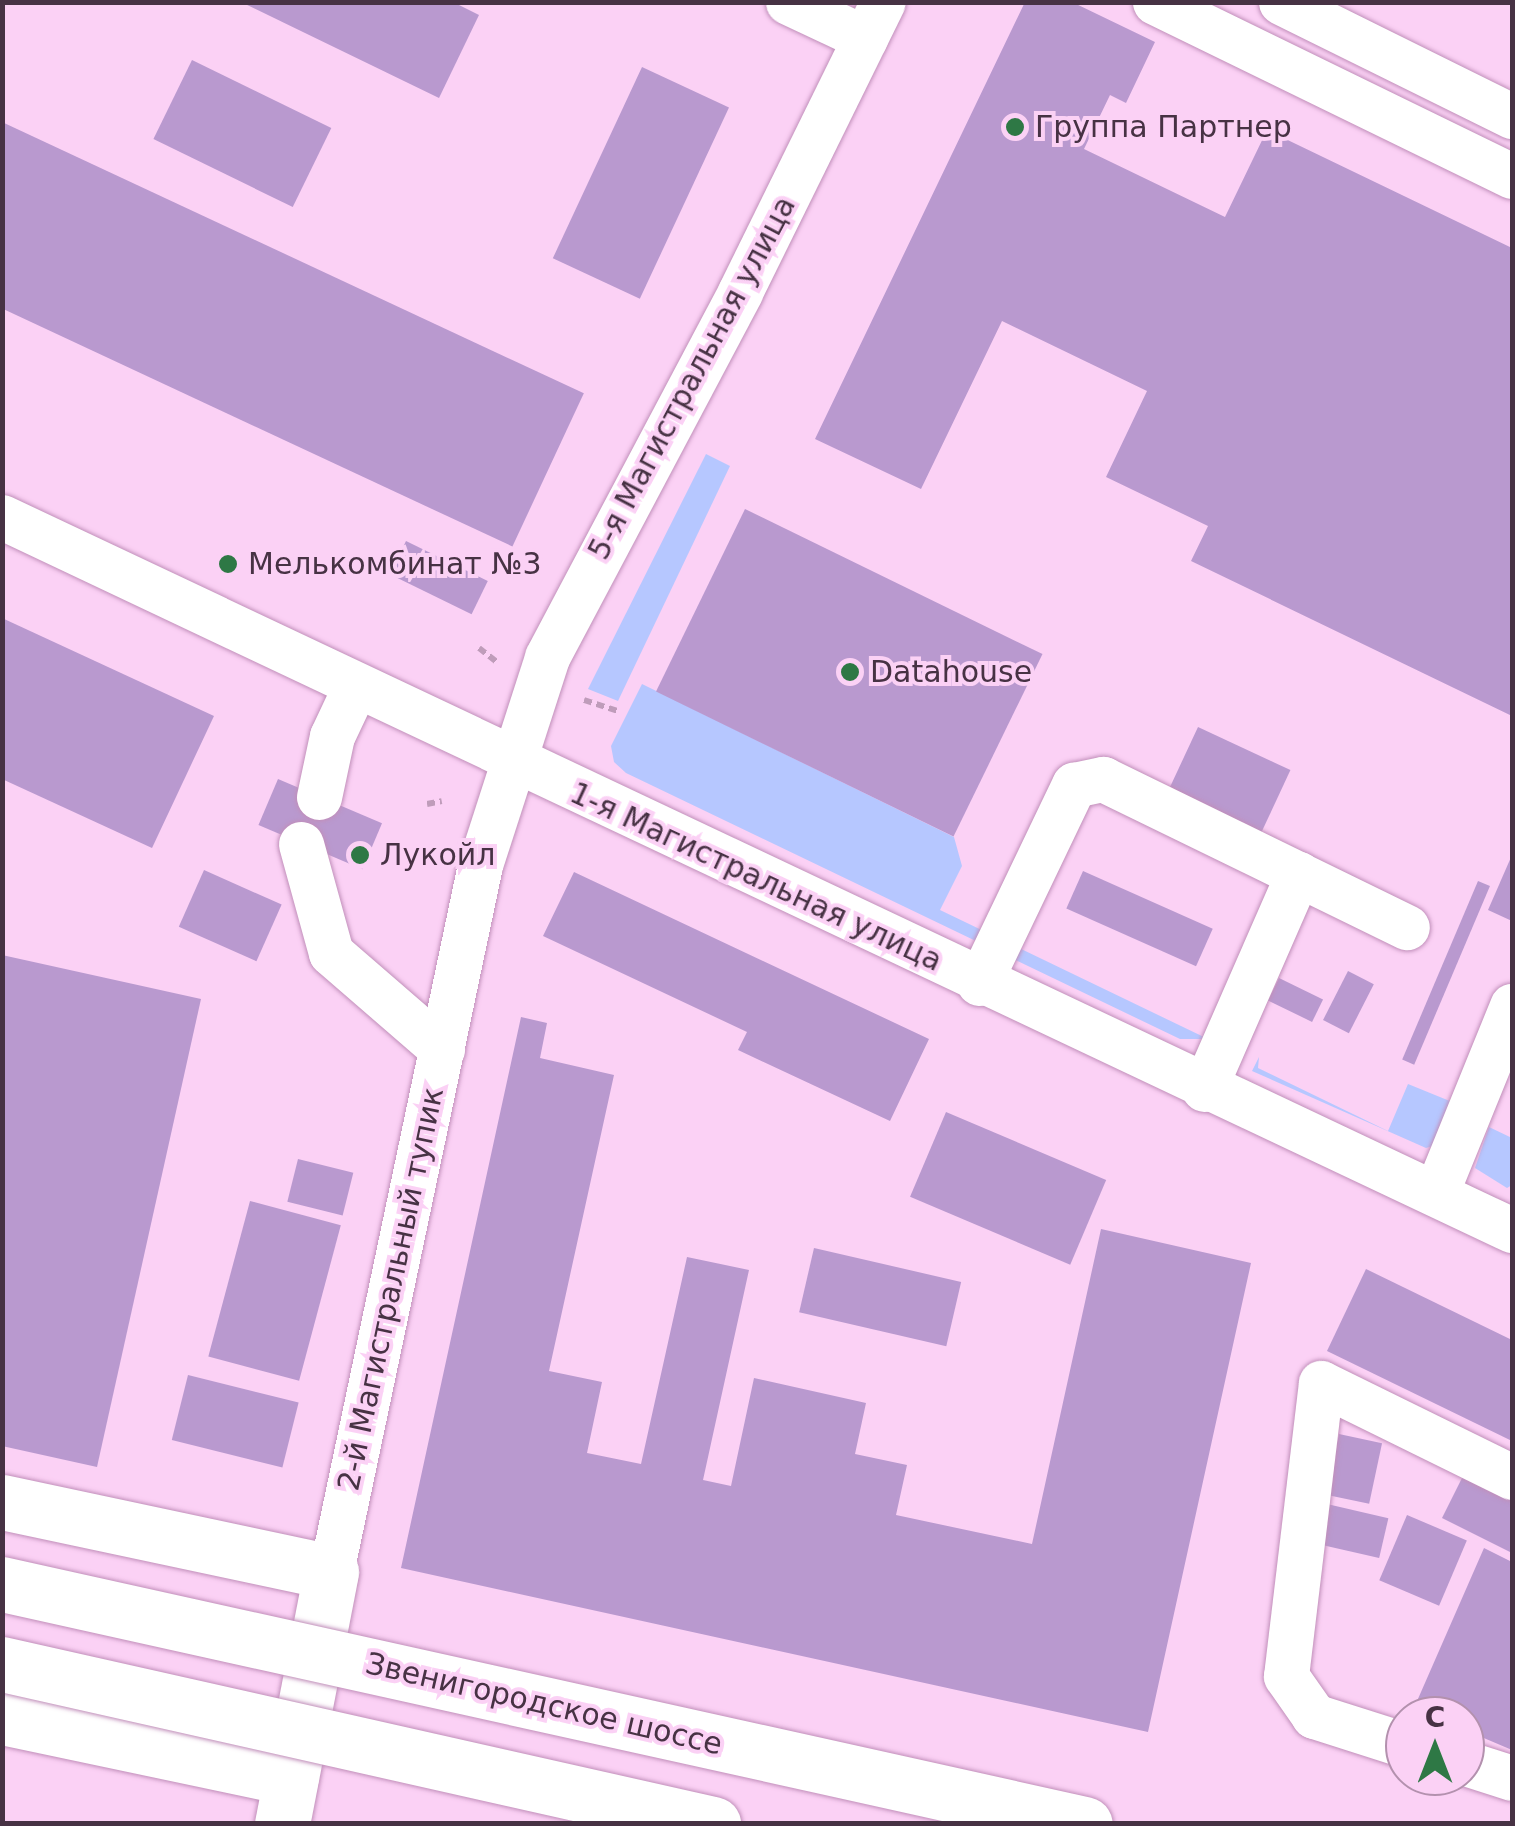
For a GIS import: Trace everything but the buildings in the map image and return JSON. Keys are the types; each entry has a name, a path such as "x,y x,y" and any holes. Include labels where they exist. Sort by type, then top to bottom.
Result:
{"main road":[{"path":"2,1502 331,1572"},
{"name":"2-й Магистральный тупик","path":"286,1801 331,1572"},
{"name":"Звенигородское шоссе","path":"2,1584 1084,1824"},
{"path":"2,1664 713,1824"},
{"path":"2,1716 286,1801"}],"street":[{"path":"788,2 874,20"},
{"path":"1155,2 1512,176"},
{"path":"1280,2 1512,116"},
{"name":"5-я Магистральная улица","path":"512,758 575,598 740,292 874,20"},
{"name":"1-я Магистральная улица","path":"2,518 979,983 1512,1230"},
{"path":"319,797 332,736 356,685"},
{"name":"2-й Магистральный тупик","path":"331,1572 480,864 512,758"},
{"path":"979,983 1074,786 1104,779 1407,927"},
{"path":"302,844 331,953 442,1049"},
{"path":"1204,1089 1298,874"},
{"path":"1436,1193 1512,1006"},
{"path":"1385,1739 1314,1716 1286,1676 1322,1383 1512,1476"},
{"path":"1485,1770 1512,1778"}],"path":[{"path":"478,648 498,663"},
{"path":"584,700 620,712"},
{"path":"427,804 442,801"}],"shaded area":[{"path":"706,454 730,466 618,701 588,689"},
{"path":"642,684 954,837 962,866 940,910 1208,1039 1180,1039 626,773 614,762 611,746"},
{"path":"1259,1057 1258,1068 1388,1131 1408,1084 1462,1106 1443,1143 1426,1148 1252,1071"},
{"path":"1489,1127 1512,1138 1512,1185 1507,1188 1475,1168"}],"place":[{"name":"Группа Партнер","path":"1015,127"},
{"name":"Мелькомбинат №3","path":"228,564"},
{"name":"Datahouse","path":"850,672"},
{"name":"Лукойл","path":"360,855"}]}
